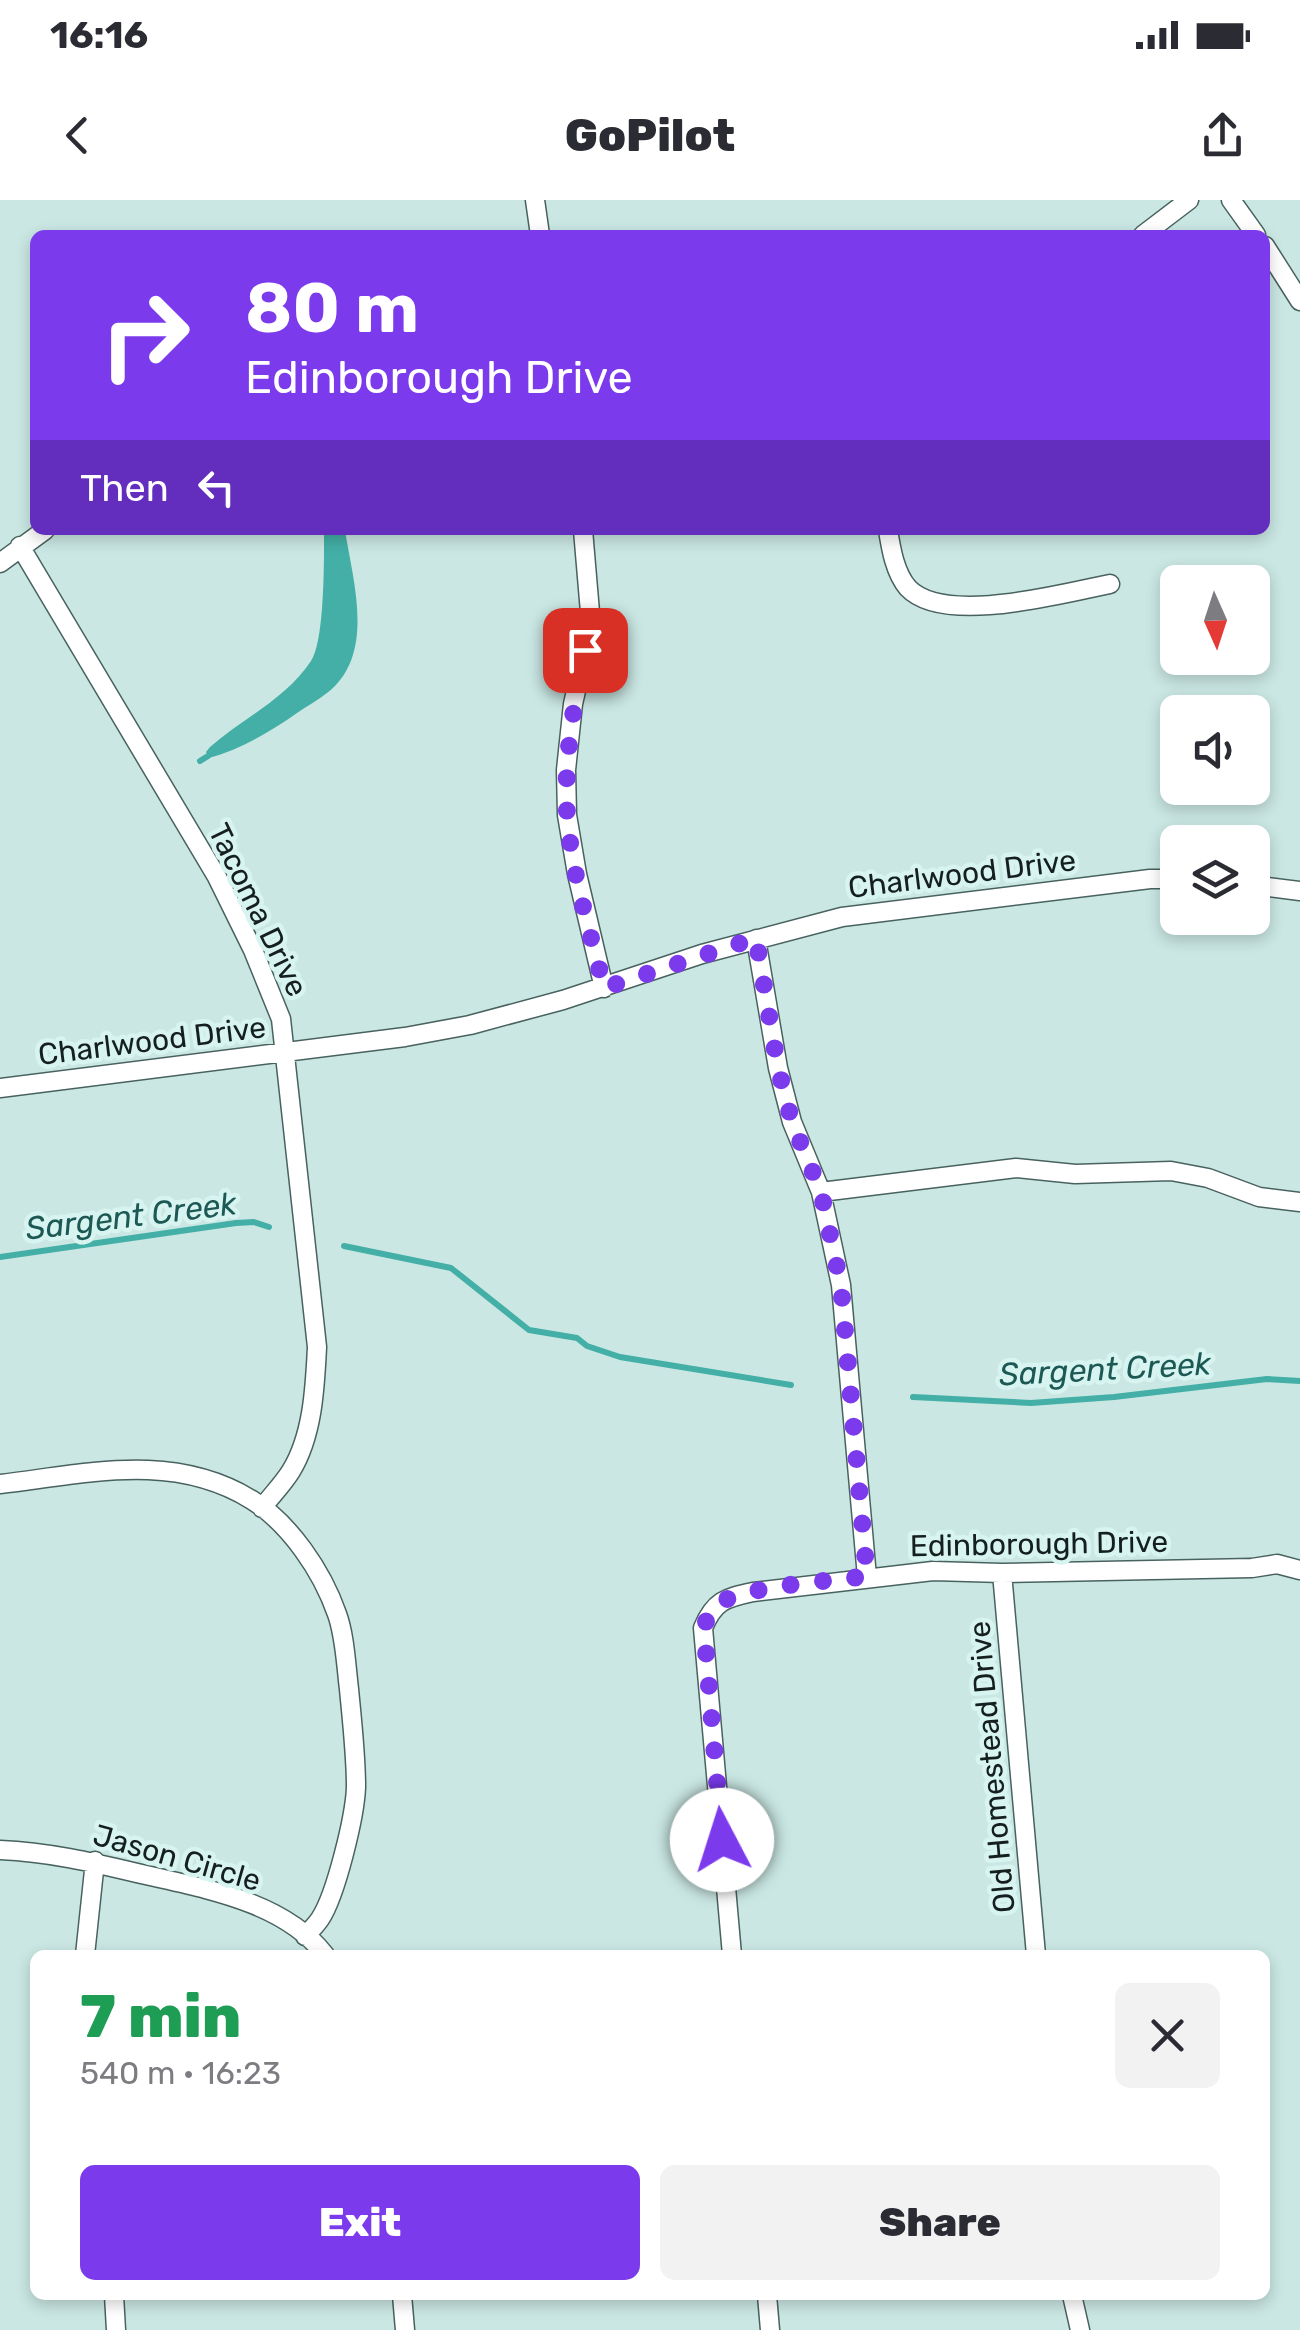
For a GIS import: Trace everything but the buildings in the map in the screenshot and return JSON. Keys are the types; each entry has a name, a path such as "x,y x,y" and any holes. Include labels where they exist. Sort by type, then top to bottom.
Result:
{"street":[{"path":"535,200 539,230"},
{"path":"1149,230 1188,200"},
{"path":"1231,200 1252,230"},
{"path":"1270,254 1300,301"},
{"path":"0,563 38,535"},
{"path":"583,535 591,624 574,704 566,770 567,815 604,988"},
{"path":"889,535 899,573 909,588 928,600 968,607 1110,584"},
{"name":"Tacoma Drive","path":"20,546 216,877 253,950 281,1019 317,1347 316,1376 306,1430 292,1469 262,1508"},
{"name":"Charlwood Drive","path":"0,1088 406,1037 470,1025 604,988 756,938 842,916 1160,879"},
{"path":"1270,888 1300,892"},
{"path":"756,938 782,1086 792,1122 821,1192 841,1286 867,1576"},
{"path":"821,1192 1016,1168 1074,1174 1171,1171 1208,1178 1259,1197 1300,1202"},
{"path":"0,1484 138,1468 185,1471 252,1500 286,1529 317,1573 338,1615 356,1790 351,1822 322,1918 305,1936"},
{"name":"Edinborough Drive","path":"732,1950 704,1628 712,1608 730,1597 867,1576 933,1571 1252,1568 1277,1564 1300,1570"},
{"name":"Old Homestead Drive","path":"1002,1573 1036,1950"},
{"name":"Jason Circle","path":"0,1850 36,1851 95,1861 238,1899 283,1920 320,1950"},
{"path":"85,1950 95,1861"},
{"path":"114,2300 116,2330"},
{"path":"402,2300 405,2330"},
{"path":"767,2300 770,2330"},
{"path":"1073,2300 1080,2330"}],"water":[{"path":"324,535 346,535 357,611 354,651 347,670 326,694 276,727 209,758 206,752 210,747 277,697 311,661 319,635"}],"waterway":[{"path":"200,761 208,756"},
{"name":"Sargent Creek","path":"0,1257 236,1223 254,1222 269,1227"},
{"name":"Sargent Creek","path":"344,1246 451,1268 529,1330 577,1338 587,1346 620,1357 791,1385"},
{"name":"Sargent Creek","path":"913,1397 1031,1403 1267,1379 1300,1381"}],"route":[{"path":"585,650 566,770 567,815 604,988 756,938 778,1068 792,1122 821,1192 841,1286 867,1576 753,1592 730,1597 712,1608 704,1628 722,1840"}]}
